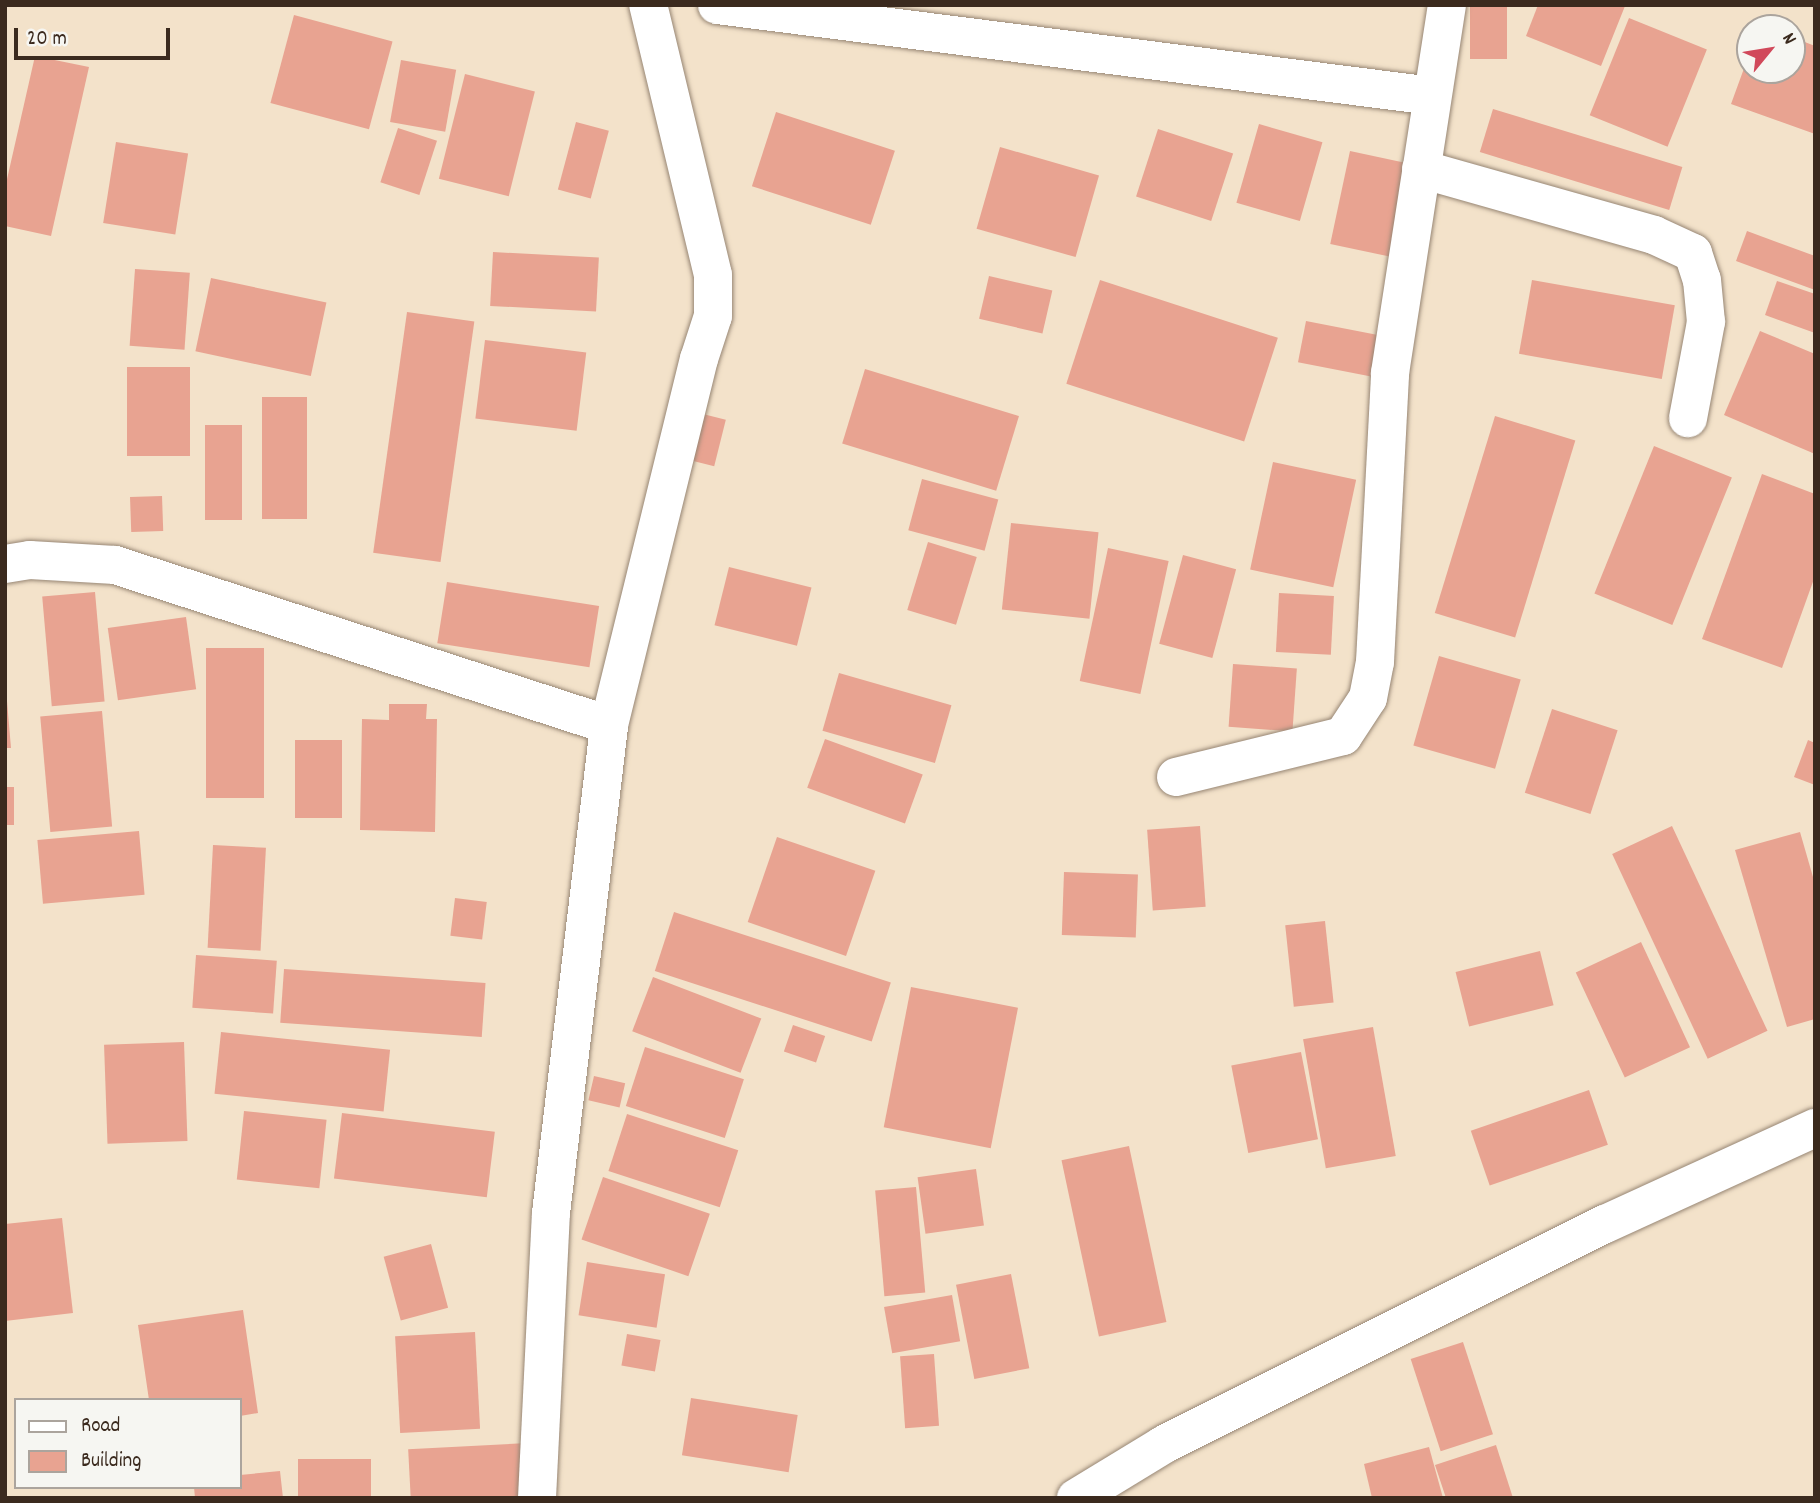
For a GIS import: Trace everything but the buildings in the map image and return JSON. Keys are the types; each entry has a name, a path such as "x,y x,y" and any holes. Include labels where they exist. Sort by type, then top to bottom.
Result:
{"street":[{"path":"537,1498 551,1213 609,725 713,316 713,275 648,5"},
{"path":"717,5 1432,96"},
{"path":"1176,777 1343,736 1367,698 1375,662 1390,373 1447,5"},
{"path":"1421,169 1654,235 1693,253 1702,280 1706,322 1688,418"},
{"path":"5,564 30,560 115,565 609,725"},
{"path":"1076,1498 1163,1445 1445,1304 1815,1128"}]}
